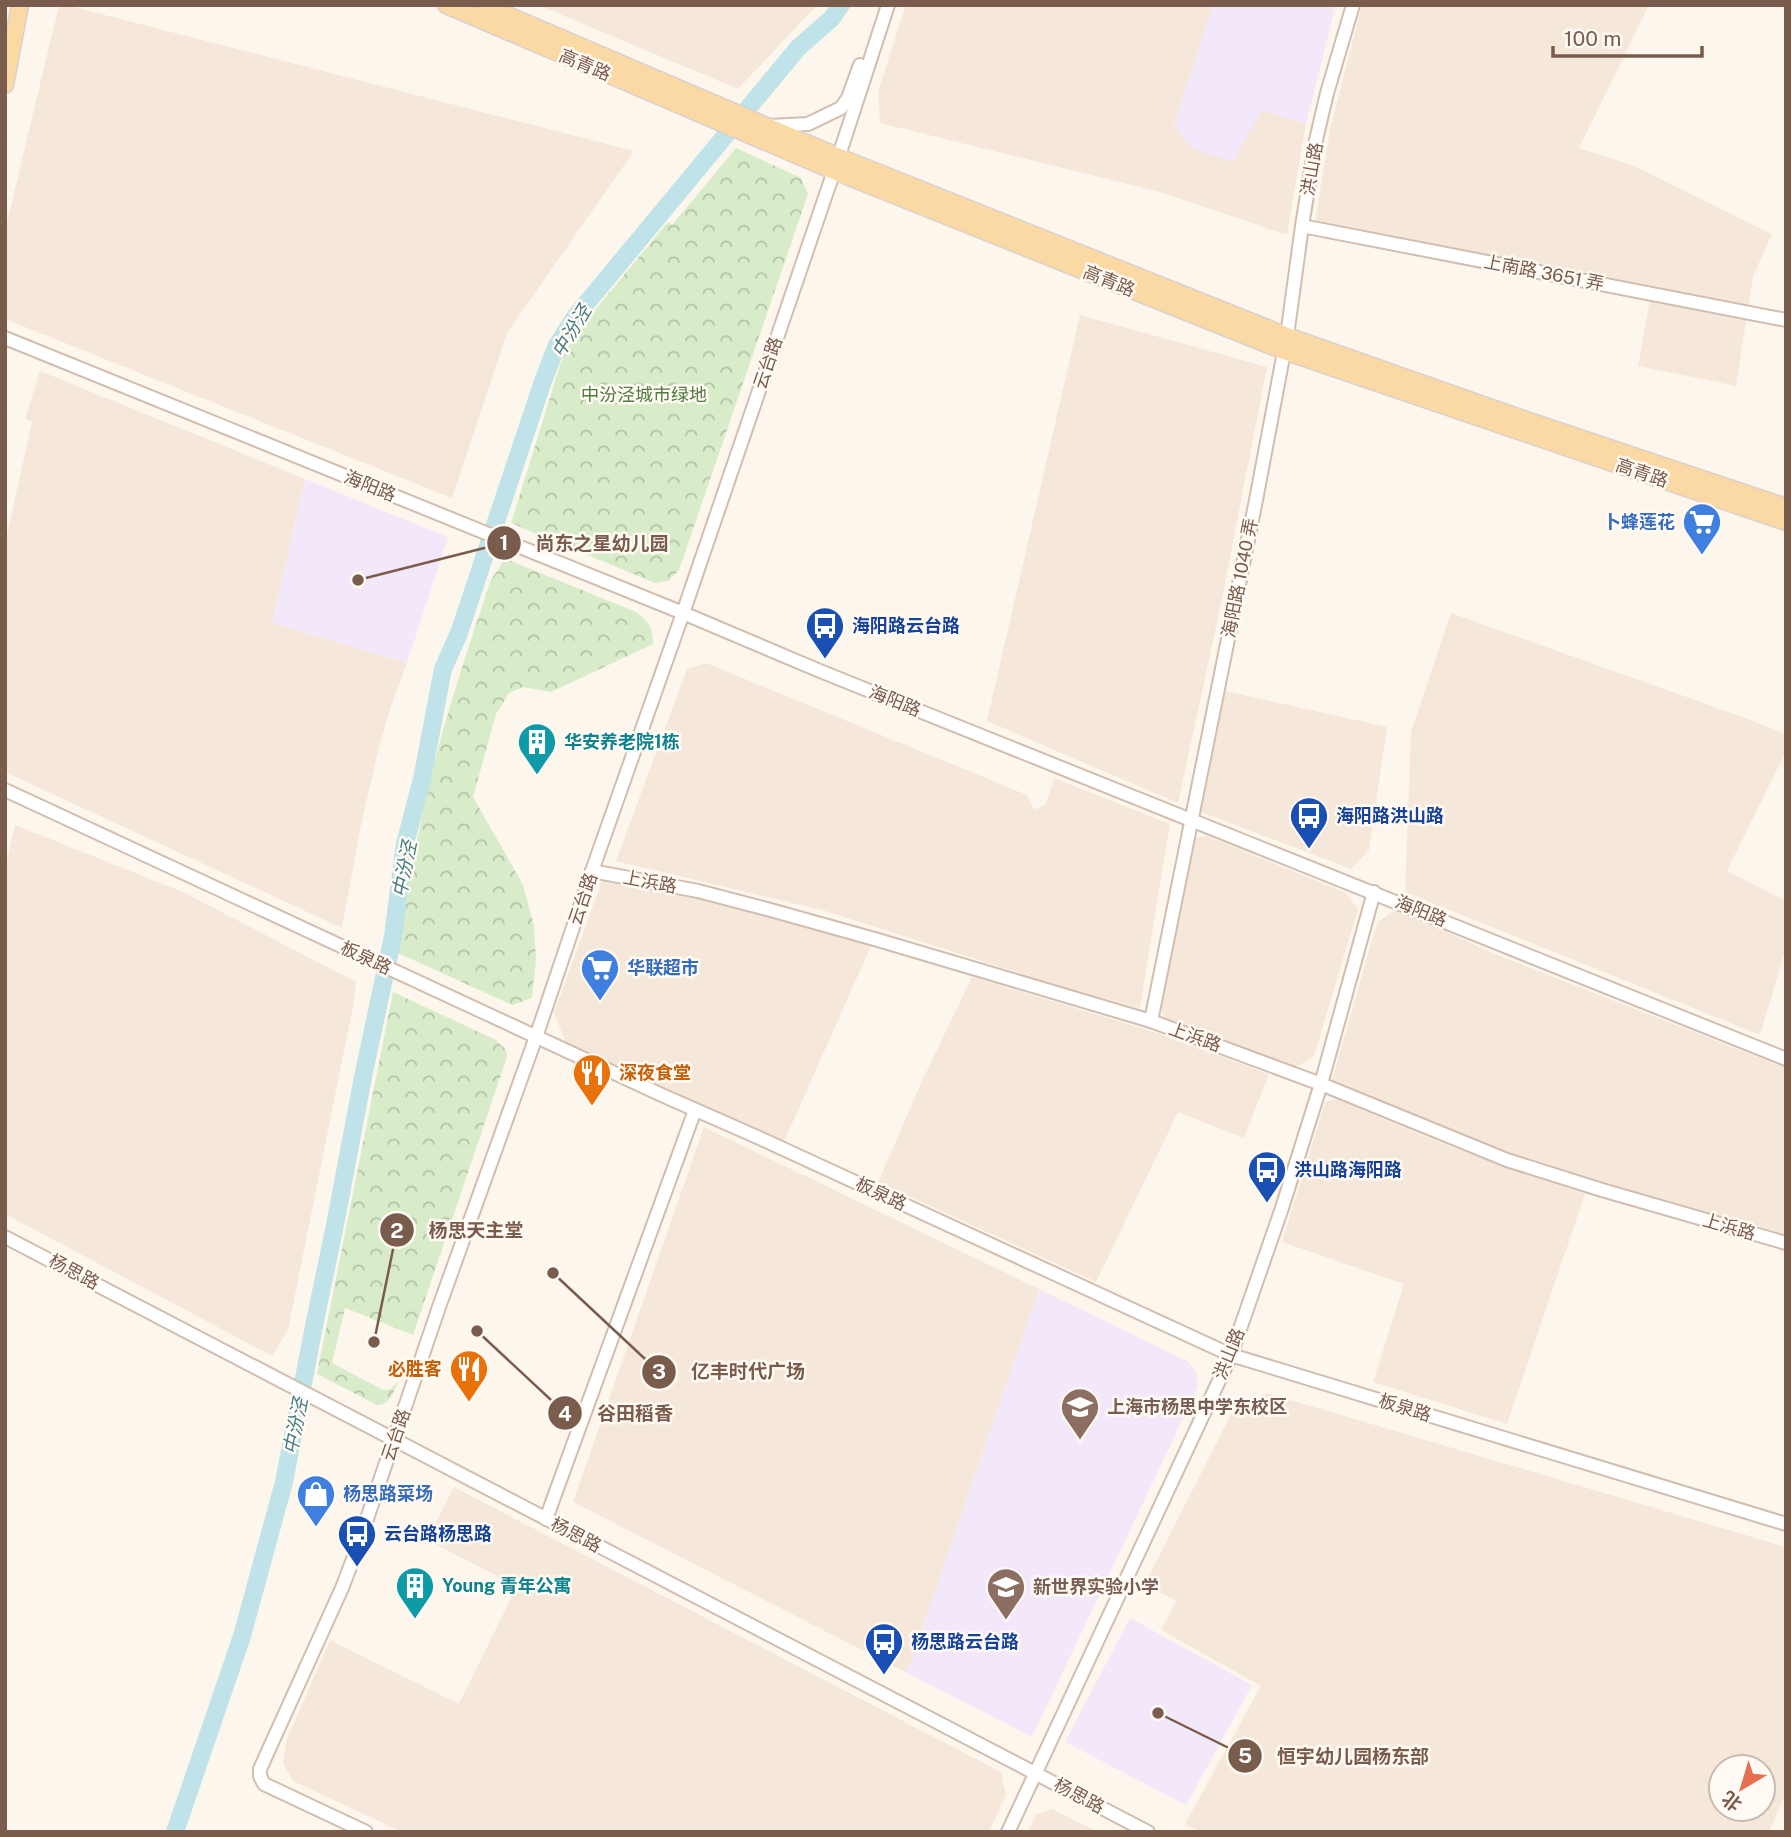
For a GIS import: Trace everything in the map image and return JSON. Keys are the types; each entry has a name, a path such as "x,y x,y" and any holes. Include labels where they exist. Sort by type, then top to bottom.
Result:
{"main road":[{"path":"5,85 20,5"},
{"name":"高青路","path":"446,5 1285,343 1786,522"},
{"name":"高青路","path":"484,5 717,113"},
{"name":"高青路","path":"1285,343 1786,507"}],"street":[{"name":"云台路","path":"366,1832 264,1784 260,1769 342,1588 683,613 888,5"},
{"name":"洪山路","path":"1285,343 1321,117 1353,5"},
{"path":"755,128 808,124 841,108 848,98 861,62 873,50"},
{"name":"上南路 3651 弄","path":"1302,226 1786,320"},
{"name":"海阳路","path":"5,338 820,671 1786,1059"},
{"name":"海阳路 1040 弄","path":"1151,1021 1285,343"},
{"name":"板泉路","path":"5,790 1231,1355 1786,1524"},
{"name":"上浜路","path":"592,871 698,891 767,909 1151,1021 1321,1084 1507,1160 1786,1243"},
{"name":"洪山路","path":"1009,1832 1231,1355 1321,1084 1374,892"},
{"path":"546,1519 695,1110"},
{"name":"杨思路","path":"5,1237 1148,1832"}],"shaded area":[{"path":"59,5 634,151 507,333 452,498 5,319 5,231"},
{"path":"538,5 817,5 738,89"},
{"path":"906,5 1213,5 1174,125 1262,110 1306,124 1287,235 1160,192 880,123 878,91"},
{"path":"1213,5 1336,5 1306,124 1262,110 1232,162 1191,148 1174,125"},
{"path":"1362,5 1649,5 1579,148 1632,165 1772,234 1753,276 1736,386 1638,366 1652,289 1315,222 1330,130"},
{"path":"1080,315 1267,367 1221,604 1178,803 987,721"},
{"path":"40,371 305,479 272,623 407,663 378,751 342,928 5,772 5,544 32,422 25,419"},
{"path":"305,479 448,537 407,663 272,623"},
{"path":"1451,613 1751,720 1786,735 1786,751 1727,871 1786,901 1786,948 1760,1035 1405,892 1411,732"},
{"path":"706,663 1027,795 1034,810 1046,804 1054,778 1170,824 1140,1008 1067,988 822,910 616,861 687,669"},
{"path":"1225,691 1387,727 1369,850 1351,869 1201,812"},
{"path":"15,825 185,893 356,982 288,1330 272,1356 5,1214 5,869"},
{"path":"1207,836 1346,893 1358,909 1314,1056 1296,1067 1164,1018 1160,1006 1194,838"},
{"path":"603,878 762,913 872,944 784,1142 566,1043 554,1013"},
{"path":"1396,909 1497,955 1786,1068 1786,1234 1613,1185 1503,1150 1332,1080 1377,923"},
{"path":"972,977 1151,1031 1269,1074 1244,1138 1178,1112 1096,1282 878,1182"},
{"path":"1336,1099 1448,1146 1585,1194 1507,1424 1373,1382 1404,1284 1282,1242 1325,1102"},
{"path":"704,1127 1039,1289 907,1673 573,1502"},
{"path":"1039,1289 1187,1361 1196,1372 1198,1387 1032,1737 907,1673"},
{"path":"1267,1393 1786,1547 1786,1792 1777,1813 1777,1753 1707,1753 1707,1823 1773,1823 1769,1832 1200,1832 1185,1824 1261,1686 1161,1630 1176,1601 1145,1584 1232,1412"},
{"path":"454,1487 1001,1772 1006,1795 989,1832 402,1832 293,1781 283,1764 286,1741 330,1640 459,1704 517,1586 427,1540"},
{"path":"1130,1618 1252,1685 1186,1805 1065,1742"},
{"path":"1052,1809 1098,1832 1028,1832 1036,1814"}],"green space":[{"name":"中汾泾城市绿地","path":"736,148 801,178 808,194 679,570 668,581 655,583 511,523 566,351 580,328 668,222 672,225"},
{"path":"504,558 636,612 649,625 653,644 551,692 523,687 509,693 496,714 473,797 523,885 534,926 536,959 532,998 512,1005 398,953 418,834 440,740 491,579"},
{"path":"393,992 496,1040 506,1050 507,1057 413,1335 345,1308 332,1363 383,1390 391,1389 398,1381 388,1400 377,1405 317,1374"}],"waterway":[{"name":"中汾泾","path":"175,1832 242,1636 284,1482 393,936 405,844 422,779 443,669 459,633 543,381 557,345 575,317 798,48 832,18 841,5"}],"place":[{"name":"卜蜂莲花","path":"1702,556"},
{"name":"尚东之星幼儿园","path":"358,580"},
{"name":"海阳路云台路","path":"825,660"},
{"name":"华安养老院1栋","path":"537,776"},
{"name":"海阳路洪山路","path":"1309,850"},
{"name":"华联超市","path":"600,1002"},
{"name":"深夜食堂","path":"592,1107"},
{"name":"洪山路海阳路","path":"1267,1204"},
{"name":"亿丰时代广场","path":"553,1273"},
{"name":"谷田稻香","path":"477,1331"},
{"name":"杨思天主堂","path":"374,1342"},
{"name":"必胜客","path":"469,1403"},
{"name":"上海市杨思中学东校区","path":"1080,1441"},
{"name":"杨思路菜场","path":"316,1528"},
{"name":"云台路杨思路","path":"357,1568"},
{"name":"Young 青年公寓","path":"415,1620"},
{"name":"新世界实验小学","path":"1006,1621"},
{"name":"杨思路云台路","path":"884,1676"},
{"name":"恒宇幼儿园杨东部","path":"1158,1713"}]}
